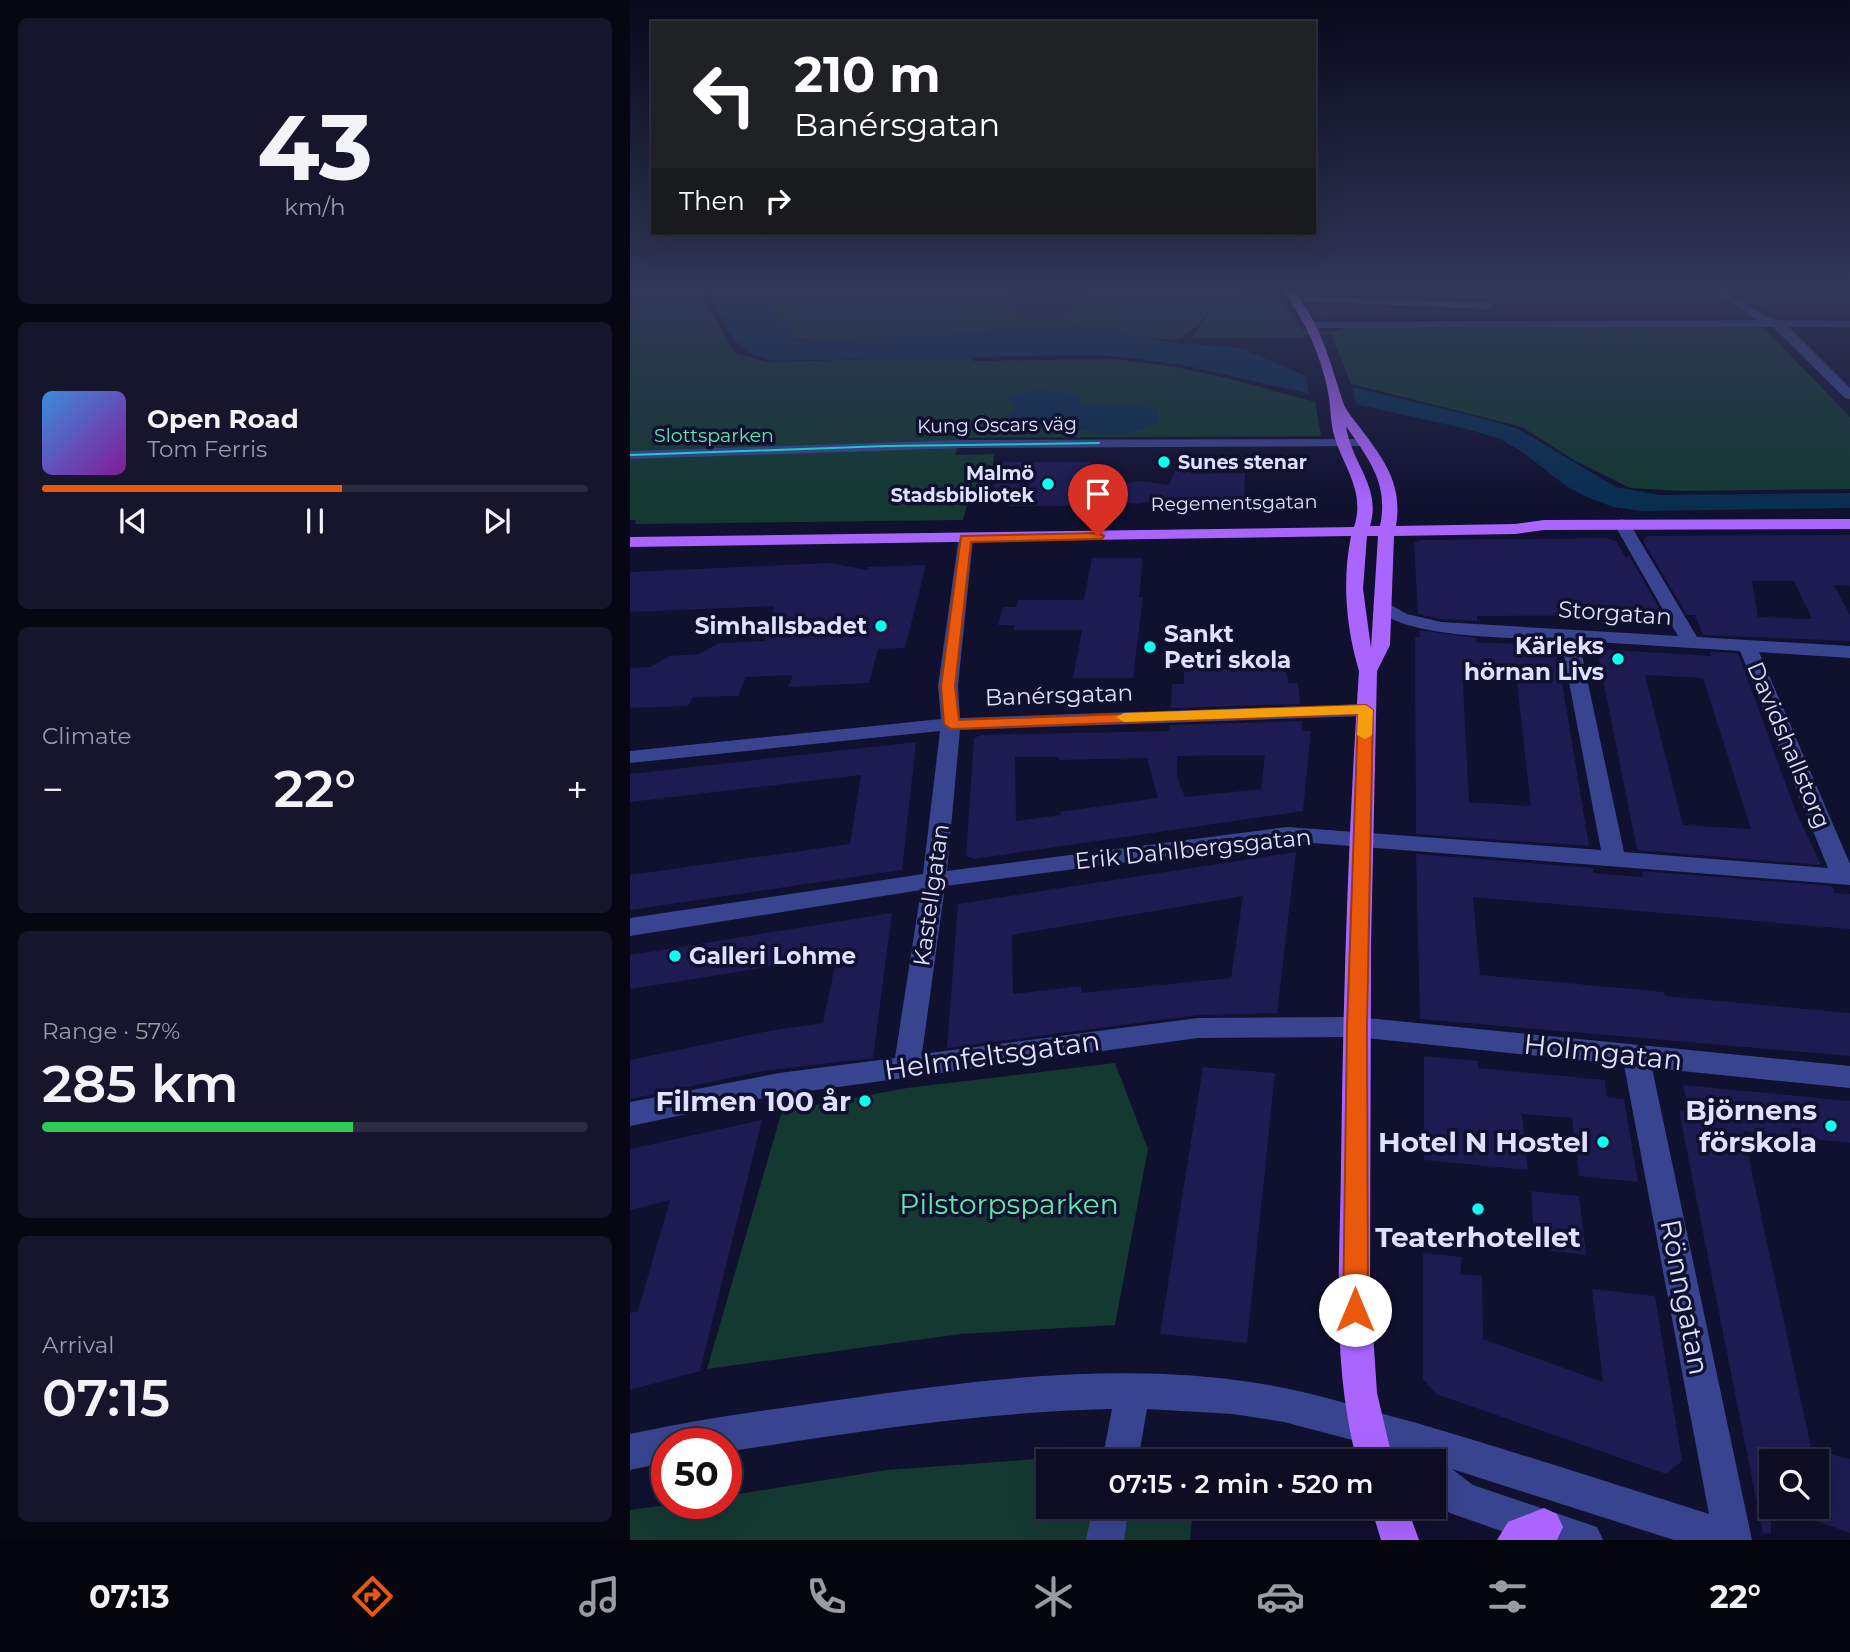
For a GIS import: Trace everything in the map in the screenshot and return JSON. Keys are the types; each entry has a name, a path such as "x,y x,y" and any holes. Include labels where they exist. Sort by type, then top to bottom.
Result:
{"main road":[{"path":"1325,362 1337,405 1340,431 1356,464 1366,507 1354,603 1358,614 1358,642 1368,671 1360,838 1355,1338 1363,1425 1371,1449"},
{"path":"1337,405 1382,467 1390,500 1381,645 1368,671"},
{"name":"Regementsgatan","path":"630,534 1069,529 1119,526 1388,527 1506,520 1544,525"},
{"name":"Regementsgatan","path":"1388,527 1428,531 1515,529 1544,525 1850,524"},
{"name":"Regementsgatan","path":"630,542 965,539 1362,527"},
{"path":"1393,1519 1401,1540"}],"street":[{"path":"1816,362 1850,396 1850,402"},
{"name":"Kung Oscars väg","path":"630,455 950,444 1364,443"},
{"path":"1622,524 1691,643"},
{"name":"Kastellgatan","path":"907,1066 934,880 951,724 948,686 965,539"},
{"name":"Storgatan","path":"1382,613 1386,610 1399,618 1441,627 1850,652"},
{"path":"1569,635 1614,859"},
{"name":"Davidshallstorg","path":"1747,646 1847,877"},
{"name":"Banérsgatan","path":"630,757 951,724 1366,710"},
{"name":"Erik Dahlbergsgatan","path":"630,927 934,880 1287,834 1847,877"},
{"name":"Holmgatan","path":"1357,1027 1850,1077"},
{"name":"Helmfeltsgatan","path":"630,1114 779,1084 1198,1028 1357,1027"},
{"name":"Rönngatan","path":"1636,1055 1733,1540"},
{"path":"630,1452 670,1443 930,1405 1052,1392 1209,1394 1292,1405 1733,1540"},
{"path":"1122,1449 1132,1392"},
{"path":"1363,1425 1395,1449"},
{"path":"1446,1488 1463,1500 1530,1534 1584,1540"},
{"path":"1105,1540 1109,1519"}],"green space":[{"name":"Slottsparken","path":"630,362 1136,362 1231,379 1315,402 1321,436 961,438 955,455 994,454 990,480 983,488 970,495 963,520 635,524 636,520 630,520"},
{"path":"1342,362 1797,362 1850,417 1850,489 1679,491 1630,488 1574,460 1522,427 1351,384"},
{"name":"Pilstorpsparken","path":"1115,1063 1148,1149 1115,1325 960,1334 707,1369 782,1111 907,1088"},
{"path":"1036,1459 1036,1519 1192,1519 1190,1540 630,1540 630,1510 651,1507 651,1519 742,1519 742,1493 887,1470"}],"water":[{"path":"1161,362 1273,362 1306,376 1486,419 1520,430 1616,487 1659,495 1850,493 1850,508 1641,511 1613,507 1566,486 1521,451 1500,439 1471,430"},
{"path":"1034,391 1063,392 1080,397 1079,402 1157,409 1159,423 1128,433 1094,433 1066,425 1005,424 1006,417 1014,408 1008,398"}],"pier":[{"path":"1305,372 1351,383 1358,410 1310,399"}],"building":[{"path":"1003,462 1091,462 1089,468 1104,468 1096,506 1004,506 1007,495 990,495"},
{"path":"1186,471 1193,474 1245,473 1244,505 1170,505 1171,499 1136,504 1118,502 1103,490 1138,481 1169,485 1175,472"},
{"path":"1850,535 1850,586 1834,585 1850,615 1850,641 1703,635 1695,615 1687,615 1643,541 1648,536","holes":["1752,581 1794,581 1812,619 1758,617"]},
{"path":"1606,538 1616,541 1626,558 1629,555 1663,615 1477,616 1477,621 1441,619 1418,614 1414,543 1422,540"},
{"path":"1092,558 1143,558 1139,597 1143,597 1133,678 1073,678 1082,630 1013,630 1015,625 998,625 1003,607 1017,607 1018,600 1084,600"},
{"name":"Simhallsbadet","path":"830,563 867,570 868,567 926,565 905,648 878,649 869,683 788,687 793,675 746,677 738,696 693,697 688,706 630,708 630,668 650,667 670,656 699,654 719,643 765,641 774,606 630,612 630,572"},
{"path":"1419,630 1476,638 1476,642 1556,646 1589,846 1416,834 1415,637 1420,637","holes":["1462,664 1515,667 1531,806 1469,802"]},
{"path":"1597,649 1711,656 1710,652 1738,653 1796,812 1821,865 1637,850","holes":["1645,675 1703,678 1751,829 1683,825"]},
{"path":"1284,668 1289,683 1298,683 1300,704 1171,708 1172,684 1184,684 1184,670"},
{"path":"1302,721 1302,731 1311,731 1303,811 974,859 966,856 974,738 981,735 1169,731 1170,725","holes":["1265,755 1261,789 1185,797 1177,777 1177,756","1015,757 1059,757 1059,760 1147,758 1158,798 1016,821"]},
{"path":"916,742 902,870 630,910 630,875 850,844 861,775 630,802 630,774"},
{"path":"1296,852 1277,1013 1198,1015 947,1048 958,904","holes":["1243,896 1231,978 1081,993 1081,986 1013,994 1012,935"]},
{"path":"1416,854 1593,868 1594,873 1643,877 1642,871 1832,886 1835,893 1850,894 1850,929 1473,897 1480,975 1850,1013 1850,1056 1420,1019"},
{"path":"892,913 873,1058 763,1071 630,1099 630,1060 769,1031 823,1023 837,956 630,989 630,955"},
{"name":"Hotel N Hostel","path":"1424,1056 1478,1061 1478,1068 1605,1080 1607,1097 1624,1099 1638,1182 1579,1176 1572,1118 1522,1114 1528,1170 1424,1160"},
{"path":"1203,1067 1275,1073 1247,1343 1160,1334"},
{"path":"1683,1085 1850,1101 1850,1143 1743,1131 1811,1449 1759,1449 1759,1514 1679,1111 1689,1112"},
{"path":"762,1120 700,1371 630,1390 630,1313 638,1311 670,1200 630,1210 630,1149"},
{"path":"1531,1191 1579,1196 1586,1255 1535,1249"},
{"path":"1423,1253 1462,1257 1460,1274 1482,1276 1483,1339 1603,1382 1592,1289 1655,1296 1682,1461 1666,1474 1436,1394 1423,1379"},
{"path":"1829,1453 1850,1459 1850,1533 1810,1519 1829,1519"},
{"path":"1760,1519 1771,1519 1771,1533 1763,1534"}],"tram line":[{"path":"630,455 887,446 1099,443"}],"slow traffic":[{"path":"1124,717 1366,710 1365,735"}],"place":[{"name":"Sunes stenar","path":"1164,462"},
{"name":"Malmö Stadsbibliotek","path":"1048,484"},
{"name":"Simhallsbadet","path":"881,626"},
{"name":"Sankt Petri skola","path":"1150,647"},
{"name":"Kärleks hörnan Livs","path":"1618,659"},
{"name":"Galleri Lohme","path":"675,956"},
{"name":"Filmen 100 år","path":"865,1101"},
{"name":"Björnens förskola","path":"1831,1126"},
{"name":"Hotel N Hostel","path":"1603,1142"},
{"name":"Teaterhotellet","path":"1478,1209"}],"route":[{"path":"1098,536 965,539 948,686 951,724 1366,710 1360,838 1355,1310"}]}
